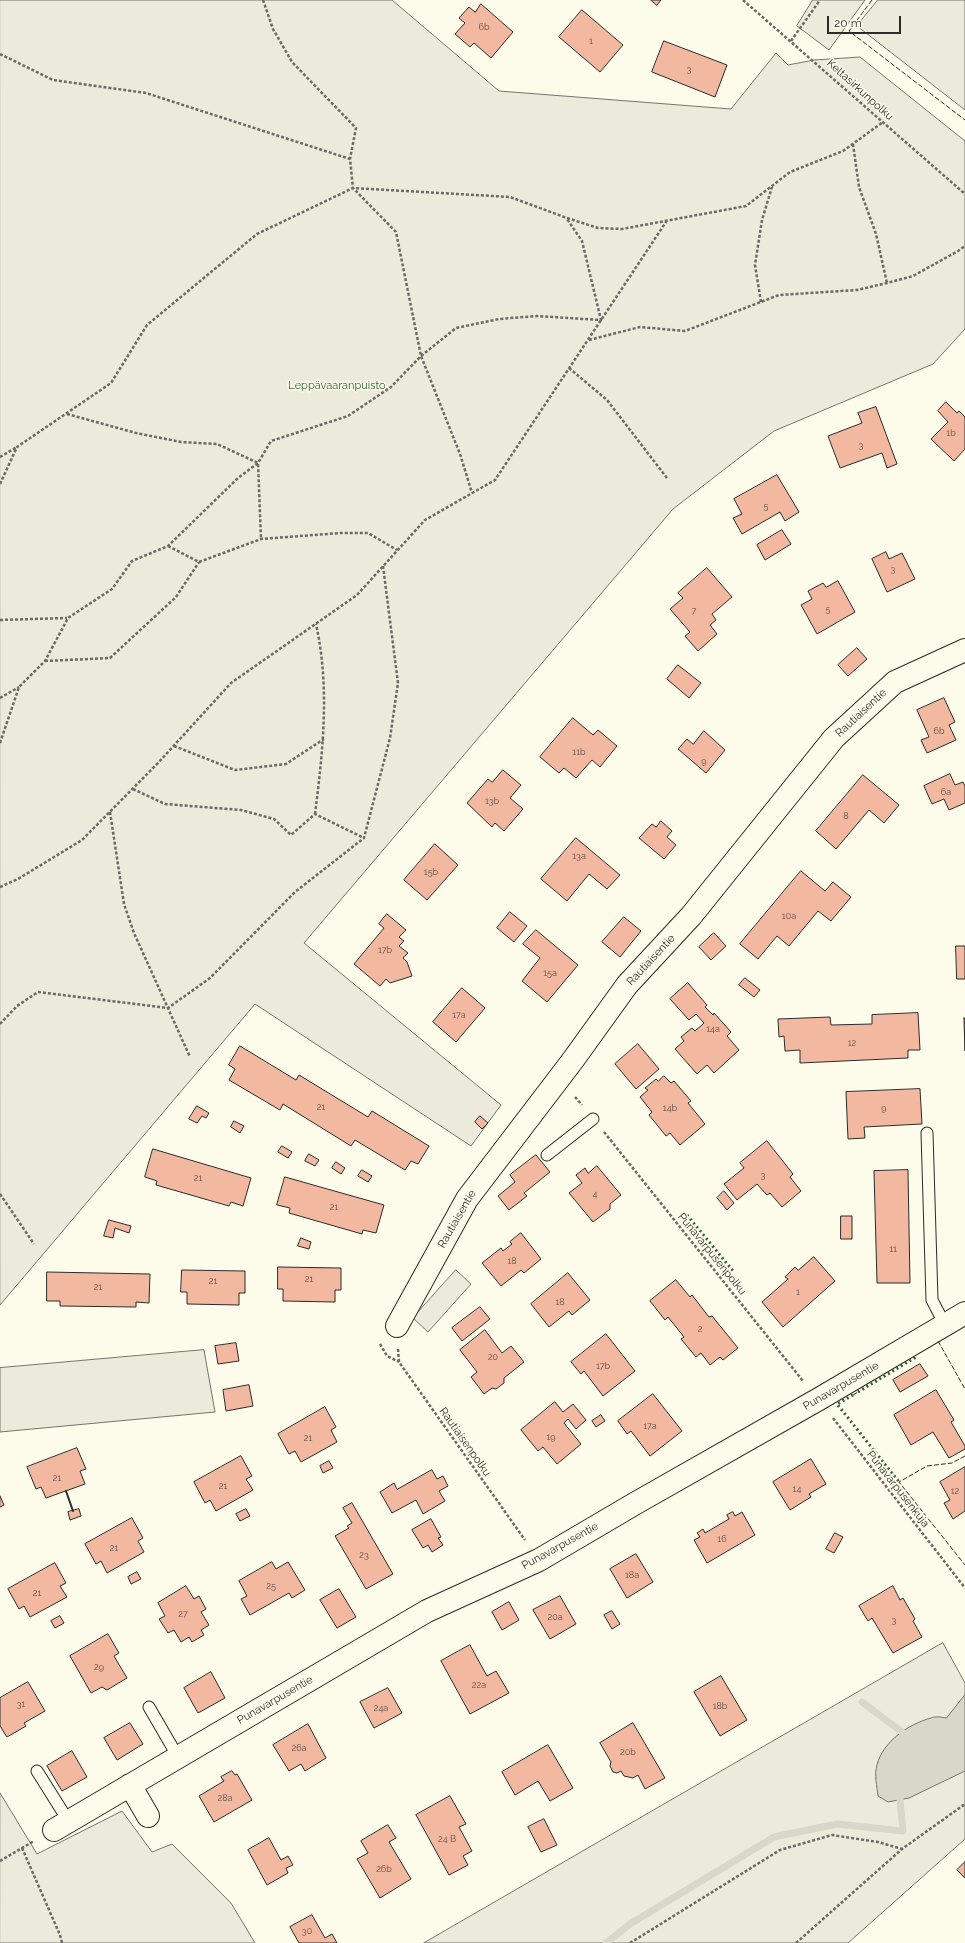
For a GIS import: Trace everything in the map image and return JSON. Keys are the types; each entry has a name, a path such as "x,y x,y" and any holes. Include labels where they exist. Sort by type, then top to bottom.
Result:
{"street":[{"name":"Rautiaisentie","path":"397,1326 467,1199 573,1060 627,986 691,916 834,738 895,682 965,650"},
{"name":"Punavarpusentie","path":"61,1826 427,1611 539,1560 819,1399 965,1312"},
{"path":"130,1785 148,1816"}],"lane":[{"path":"547,1155 593,1119"},
{"path":"927,1134 932,1300 944,1325"},
{"path":"149,1707 178,1758"},
{"path":"37,1771 61,1826"}],"path":[{"path":"263,0 274,29 292,62 356,128 350,159 353,188 396,232 421,356 460,454 472,493"},
{"name":"Keltasirkunpolku","path":"743,0 965,194"},
{"path":"791,41 820,0"},
{"path":"0,54 53,80 146,93 350,159"},
{"path":"0,457 111,383 146,325 257,234 353,188 510,197 598,228 622,229 668,219 746,206 790,172 843,151 883,122"},
{"path":"852,144 859,187 876,234 887,283"},
{"path":"761,302 756,265 762,220 772,186"},
{"path":"567,218 582,241 601,320"},
{"path":"0,887 18,879 82,840 174,746 231,683 357,594 424,520 495,480 668,219"},
{"path":"588,340 640,327 685,331 779,295 857,290 887,283 913,276 965,246"},
{"path":"0,698 19,687 45,661 68,618 112,589 132,561 168,546 238,478 258,463 271,441 348,416 391,386 421,356 456,328 499,319 537,316 601,320"},
{"path":"569,368 607,400 666,478"},
{"path":"66,414 136,433 181,442 217,444 258,463"},
{"path":"0,482 16,447"},
{"path":"258,463 261,539"},
{"path":"45,661 110,658 176,597 200,562 261,539 340,533 368,533 397,550"},
{"path":"168,546 200,562"},
{"path":"0,1024 17,1006 38,992 168,1008 210,978 295,892 364,838 390,738 398,683 383,566"},
{"path":"0,620 68,618"},
{"path":"133,789 165,804 241,810 274,819 291,835 315,814 324,739 323,653 316,624"},
{"path":"0,743 19,687"},
{"path":"174,746 235,770 286,764 324,739"},
{"path":"110,812 124,904 134,933 190,1057"},
{"path":"315,814 364,838"},
{"name":"Punavarpusenpolku","path":"593,1119 819,1399"},
{"path":"0,1194 34,1244"},
{"name":"Rautiaisenpolku","path":"397,1326 399,1362 539,1560"},
{"name":"Punavarpusenkuja","path":"819,1399 965,1588"},
{"path":"796,1943 902,1849 965,1804"},
{"path":"0,1861 61,1826"},
{"path":"630,1943 780,1850 832,1835 878,1842 902,1849"},
{"path":"22,1848 60,1935 62,1943"}],"green space":[{"name":"Leppävaaranpuisto","path":"0,0 392,0 499,91 731,109 776,53 788,65 814,60 860,57 965,141 965,329 933,364 774,431 673,509 304,943 501,1105 471,1146 255,1004 0,1305"},
{"path":"813,0 865,0 829,50 797,26"},
{"path":"878,0 965,0 965,110 857,26"},
{"path":"943,1643 965,1683 965,1839 848,1943 424,1943"},
{"path":"0,1793 37,1854 122,1811 152,1852 172,1844 231,1903 255,1943 0,1943"}],"shaded area":[{"path":"456,1270 471,1284 428,1332 413,1318"},
{"path":"204,1350 215,1412 0,1432 0,1368"},
{"path":"965,1695 965,1771 909,1798 888,1802 878,1796 876,1769 880,1756 891,1741 914,1724 934,1717 946,1718"}],"building":[{"path":"651,0 661,0 657,5"},
{"path":"481,4 513,32 491,58 474,43 470,47 455,34 465,23 459,18 469,7 475,12"},
{"path":"582,10 623,45 600,72 559,37"},
{"path":"664,41 727,65 715,97 652,72"},
{"path":"946,402 957,413 959,411 965,417 965,449 954,461 931,439 948,422 938,411"},
{"path":"876,407 897,464 887,468 882,453 840,468 828,436 862,423 858,413"},
{"path":"777,475 799,512 785,521 780,512 742,534 733,518 742,514 734,499"},
{"path":"782,530 791,544 765,560 757,545"},
{"path":"886,552 889,559 902,553 915,579 887,592 872,559"},
{"path":"707,568 732,597 712,614 716,620 710,625 717,634 698,651 685,636 690,632 670,609 683,598 678,593"},
{"path":"838,581 855,612 817,634 801,605 812,599 808,591 823,583 826,587"},
{"path":"857,648 867,659 848,676 838,665"},
{"path":"678,665 701,683 689,698 667,679"},
{"path":"944,698 955,722 949,725 956,740 927,753 921,740 929,737 917,710"},
{"path":"573,718 593,735 598,730 617,746 600,767 592,760 576,778 564,768 559,773 540,757"},
{"path":"704,731 725,750 706,773 678,749 687,739 693,744"},
{"path":"503,770 521,785 510,798 523,809 504,831 495,823 492,827 467,803 488,779 492,782"},
{"path":"950,774 955,785 963,782 965,786 965,803 949,810 944,799 932,804 924,786"},
{"path":"863,775 899,805 884,823 869,810 836,849 816,831"},
{"path":"661,821 672,831 667,837 676,845 664,859 639,838 652,824 656,827"},
{"path":"576,838 620,875 607,889 589,874 567,901 541,879"},
{"path":"435,844 458,865 427,900 404,880"},
{"path":"801,871 825,891 833,882 851,897 831,921 818,911 789,946 777,936 758,959 740,944"},
{"path":"510,912 527,926 514,942 497,928"},
{"path":"387,914 406,930 399,937 404,941 399,946 408,953 403,958 407,962 412,976 390,983 386,979 380,986 354,964 384,928 379,924"},
{"path":"624,917 641,931 620,957 602,942"},
{"path":"536,930 578,965 547,1002 522,981 540,958 523,944"},
{"path":"714,933 726,946 711,960 699,947"},
{"path":"956,946 965,946 965,979 957,979"},
{"path":"745,978 760,990 754,997 739,985"},
{"path":"688,983 707,1005 705,1007 713,1015 714,1013 731,1032 727,1036 739,1050 714,1073 707,1065 697,1074 675,1049 684,1041 681,1037 692,1028 695,1031 704,1023 696,1014 689,1020 670,999"},
{"path":"462,988 485,1008 456,1042 433,1022"},
{"path":"918,1013 920,1050 908,1050 908,1058 800,1063 800,1050 785,1051 784,1036 779,1037 778,1019 830,1017 831,1025 872,1024 872,1015"},
{"path":"965,1018 965,1051 964,1020"},
{"path":"638,1044 659,1069 636,1089 615,1064"},
{"path":"240,1046 296,1080 299,1075 368,1117 372,1111 429,1146 418,1164 411,1161 405,1170 355,1140 351,1146 283,1104 280,1110 229,1080 235,1069 229,1065"},
{"path":"664,1076 671,1083 674,1081 691,1101 688,1103 705,1124 680,1145 670,1133 666,1136 649,1115 652,1112 640,1097 648,1090 645,1088 656,1079 658,1081"},
{"path":"920,1089 922,1124 864,1127 865,1138 848,1139 846,1092"},
{"path":"197,1106 209,1113 206,1118 202,1116 197,1123 189,1119"},
{"path":"480,1116 488,1123 482,1129 475,1122"},
{"path":"234,1121 244,1126 240,1133 231,1127"},
{"path":"767,1141 793,1174 790,1177 801,1191 782,1207 770,1193 767,1195 757,1184 737,1200 724,1184 744,1168 740,1163"},
{"path":"282,1146 292,1152 288,1158 278,1152"},
{"path":"153,1149 251,1178 243,1206 231,1202 229,1206 156,1185 157,1181 145,1177"},
{"path":"309,1154 319,1160 315,1166 305,1161"},
{"path":"536,1155 550,1172 524,1193 527,1196 509,1210 498,1196 515,1182 510,1175"},
{"path":"336,1162 345,1168 341,1174 332,1168"},
{"path":"597,1166 621,1195 610,1204 610,1209 593,1222 569,1193 582,1183 576,1175 585,1168 588,1173"},
{"path":"362,1170 372,1176 368,1182 358,1176"},
{"path":"908,1170 910,1283 877,1283 874,1171"},
{"path":"285,1177 384,1205 376,1233 363,1230 362,1234 289,1213 290,1208 277,1205"},
{"path":"724,1191 734,1203 727,1210 717,1198"},
{"path":"841,1216 852,1216 852,1239 841,1239"},
{"path":"109,1220 131,1226 129,1233 115,1228 113,1238 104,1236"},
{"path":"521,1233 541,1259 524,1273 521,1270 501,1286 482,1263 501,1248 503,1251 512,1244 510,1242"},
{"path":"301,1238 311,1242 309,1249 298,1246"},
{"path":"814,1257 835,1281 783,1327 762,1302 788,1279 785,1277 795,1267 798,1270"},
{"path":"278,1267 341,1268 341,1290 335,1290 335,1302 283,1301 283,1289 278,1289"},
{"path":"182,1270 245,1271 245,1293 239,1293 239,1305 187,1304 187,1292 181,1292"},
{"path":"47,1272 150,1274 149,1303 136,1302 136,1307 60,1306 60,1301 47,1301"},
{"path":"568,1273 590,1300 572,1315 569,1311 549,1327 531,1304"},
{"path":"676,1280 690,1297 692,1295 709,1317 712,1316 738,1348 723,1360 720,1357 710,1365 701,1353 696,1357 681,1339 684,1337 668,1317 665,1320 650,1301"},
{"path":"480,1307 490,1319 462,1341 452,1328"},
{"path":"485,1330 502,1353 511,1346 524,1362 504,1378 504,1383 496,1389 492,1388 484,1394 471,1377 477,1372 460,1350"},
{"path":"606,1334 635,1371 603,1396 584,1371 581,1374 571,1362"},
{"path":"236,1343 239,1361 218,1364 215,1346"},
{"path":"920,1364 928,1376 900,1392 893,1380"},
{"path":"249,1385 253,1406 226,1411 223,1390"},
{"path":"936,1390 954,1420 951,1422 965,1446 965,1449 949,1458 933,1432 911,1445 894,1415"},
{"path":"653,1394 682,1431 650,1456 631,1431 627,1434 618,1421"},
{"path":"555,1402 563,1412 573,1404 586,1420 576,1429 568,1419 564,1423 581,1444 557,1464 543,1447 538,1451 521,1430"},
{"path":"325,1407 336,1427 331,1430 337,1442 301,1462 295,1451 289,1454 278,1434"},
{"path":"601,1415 605,1421 596,1427 592,1421"},
{"path":"77,1448 86,1469 80,1471 85,1484 46,1498 41,1487 36,1489 27,1467"},
{"path":"241,1456 252,1476 246,1479 253,1490 216,1511 210,1500 205,1503 194,1482"},
{"path":"811,1459 826,1484 809,1494 811,1497 790,1510 773,1482"},
{"path":"329,1461 333,1468 323,1473 320,1466"},
{"path":"965,1467 965,1511 953,1519 944,1503 950,1500 940,1482"},
{"path":"432,1470 437,1479 443,1476 448,1486 439,1491 445,1501 423,1514 416,1500 392,1513 380,1492 394,1483 397,1489"},
{"path":"0,1496 4,1505 0,1507"},
{"path":"352,1503 393,1574 366,1589 335,1536 349,1528 347,1526 352,1523 343,1508"},
{"path":"79,1509 81,1516 70,1520 68,1512"},
{"path":"246,1509 250,1516 240,1521 236,1514"},
{"path":"733,1512 735,1516 742,1512 755,1535 707,1563 694,1540 700,1537 697,1533 703,1529 705,1533 729,1519 727,1515"},
{"path":"132,1518 143,1538 138,1541 144,1552 107,1573 101,1561 96,1564 85,1544"},
{"path":"431,1519 441,1537 438,1538 443,1545 432,1552 428,1545 423,1548 412,1530"},
{"path":"835,1533 843,1537 834,1553 826,1549"},
{"path":"636,1554 653,1582 627,1598 610,1569"},
{"path":"272,1562 276,1569 288,1562 305,1590 292,1598 289,1593 250,1615 241,1599 247,1596 239,1581"},
{"path":"55,1563 66,1583 60,1586 67,1597 30,1617 24,1606 19,1609 8,1589"},
{"path":"137,1572 141,1579 131,1584 128,1577"},
{"path":"186,1586 194,1599 199,1596 206,1609 201,1612 209,1625 201,1630 204,1635 192,1642 189,1637 181,1642 174,1630 168,1633 159,1619 165,1616 158,1603"},
{"path":"893,1586 900,1600 903,1598 915,1619 913,1621 922,1637 893,1653 872,1618 868,1621 859,1606"},
{"path":"339,1589 356,1617 337,1628 320,1600"},
{"path":"560,1596 576,1624 550,1639 533,1610"},
{"path":"509,1602 519,1620 502,1630 492,1612"},
{"path":"612,1611 620,1624 612,1629 604,1615"},
{"path":"60,1616 64,1623 55,1628 51,1621"},
{"path":"108,1634 119,1653 114,1656 127,1678 107,1690 102,1687 91,1693 70,1656"},
{"path":"470,1645 487,1676 496,1671 509,1693 470,1714 441,1661"},
{"path":"211,1672 225,1698 198,1713 184,1688"},
{"path":"721,1676 747,1720 720,1736 694,1692"},
{"path":"28,1682 45,1711 24,1723 26,1726 7,1737 0,1726 0,1698"},
{"path":"388,1688 402,1713 374,1728 360,1702"},
{"path":"130,1723 143,1744 117,1760 104,1738"},
{"path":"633,1723 665,1778 645,1789 638,1775 633,1778 624,1776 621,1771 617,1773 613,1772 610,1766 611,1762 600,1743"},
{"path":"308,1724 326,1758 305,1771 301,1764 289,1771 273,1745"},
{"path":"548,1745 573,1788 550,1801 538,1781 515,1795 502,1772"},
{"path":"72,1751 87,1777 62,1791 47,1766"},
{"path":"232,1771 235,1775 237,1774 252,1800 214,1822 199,1796 224,1781 221,1777"},
{"path":"450,1796 466,1824 459,1827 472,1851 463,1856 468,1865 449,1875 416,1815"},
{"path":"544,1819 557,1845 541,1852 528,1827"},
{"path":"388,1825 396,1838 389,1842 411,1879 380,1898 357,1859 368,1853 361,1841"},
{"path":"269,1838 281,1860 288,1856 293,1865 286,1868 288,1873 267,1885 248,1850"},
{"path":"965,1862 965,1878 957,1870"},
{"path":"312,1915 325,1938 332,1934 337,1943 299,1943 290,1927"}],"waterway":[{"path":"862,1702 902,1732"},
{"path":"606,1943 630,1924 774,1837 837,1824 903,1831 900,1800"}],"hedge":[{"path":"687,1215 733,1271"},
{"path":"858,1392 916,1357"},
{"path":"853,1395 837,1404 899,1482"}],"fence":[{"path":"872,0 849,31 965,120"},
{"path":"938,1341 965,1389"},
{"path":"853,1395 858,1392"},
{"path":"965,1456 952,1463 927,1466 899,1482 965,1565"}],"wall":[{"path":"66,1491 73,1511"}]}
